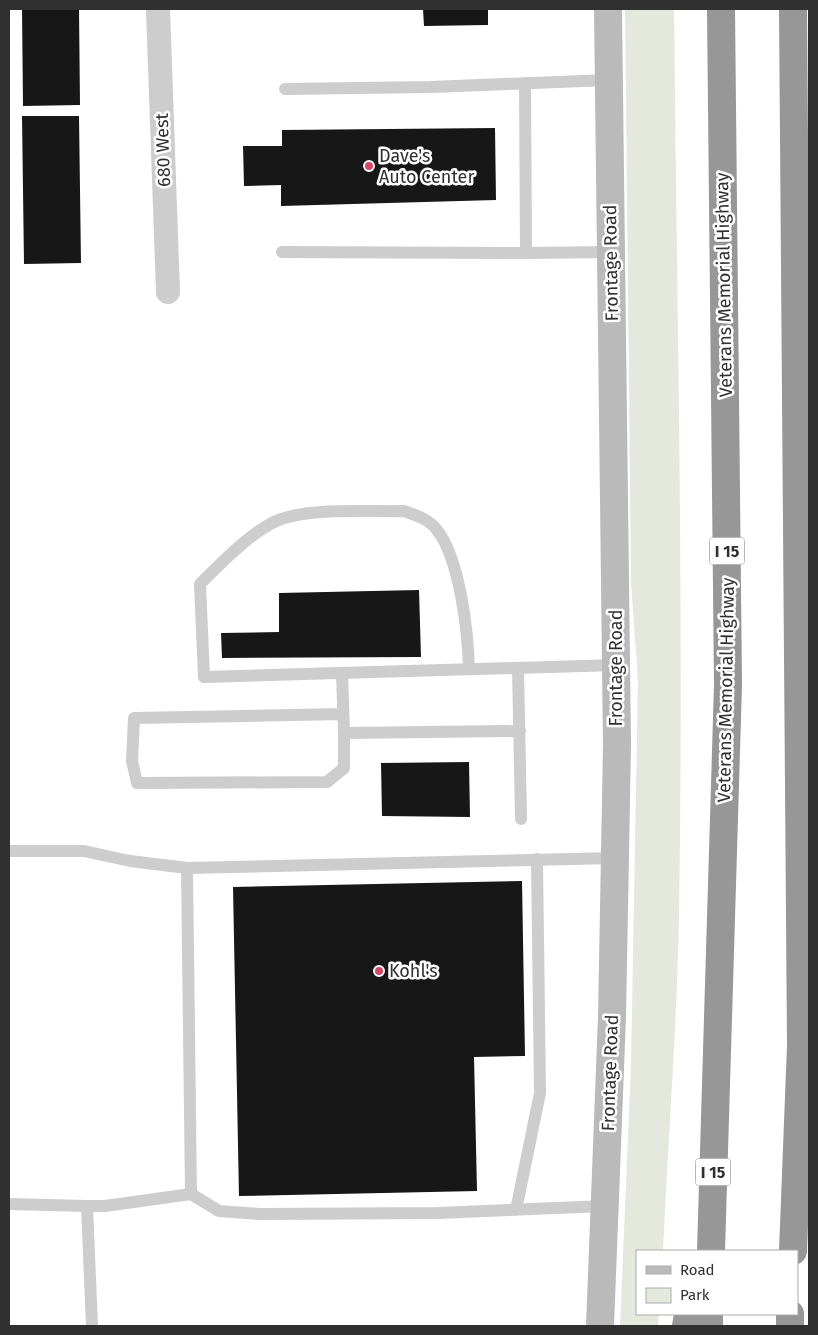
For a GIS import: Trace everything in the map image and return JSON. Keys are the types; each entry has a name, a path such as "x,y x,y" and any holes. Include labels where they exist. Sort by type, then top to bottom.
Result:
{"highway":[{"name":"Veterans Memorial Highway","path":"711,1250 728,685 721,9"},
{"path":"793,9 805,1057 793,1250"},
{"path":"696,1250 716,1092"}],"street":[{"name":"680 West","path":"158,9 168,292"},
{"name":"Frontage Road","path":"600,1326 615,858 617,665 608,9"}],"lane":[{"path":"285,89 609,80"},
{"path":"525,83 526,253"},
{"path":"282,252 611,252"},
{"path":"470,669 468,644 452,560 437,530 418,515 404,511 304,514 274,522 231,553 200,584 204,677 617,665"},
{"path":"518,668 521,820"},
{"path":"342,673 344,733 344,768 327,782 137,783 132,761 134,718 343,714"},
{"path":"344,733 520,731"},
{"path":"9,851 84,851 130,862 186,868 615,858"},
{"path":"516,1210 540,1094 537,859"},
{"path":"186,868 191,1194"},
{"path":"9,1204 105,1206 191,1194 219,1210 260,1214 516,1210 605,1206"},
{"path":"87,1206 92,1326"}],"green space":[{"path":"625,9 674,9 681,688 678,956 663,1250 636,1250 636,1315 659,1315 658,1326 620,1326 631,1065 638,681 631,583"}],"building":[{"path":"22,9 79,9 80,105 23,106"},
{"path":"423,9 488,9 488,25 424,26"},
{"path":"22,116 79,116 81,263 24,264"},
{"name":"Dave's Auto Center","path":"495,128 496,200 281,206 281,185 244,186 243,146 282,146 282,130"},
{"path":"419,590 421,657 222,658 221,633 279,632 279,593"},
{"path":"469,762 470,817 382,816 381,763"},
{"name":"Kohl's","path":"522,881 525,1056 474,1057 477,1191 239,1196 233,887"}],"place":[{"name":"Dave's Auto Center","path":"369,166"},
{"name":"Kohl's","path":"379,971"}]}
